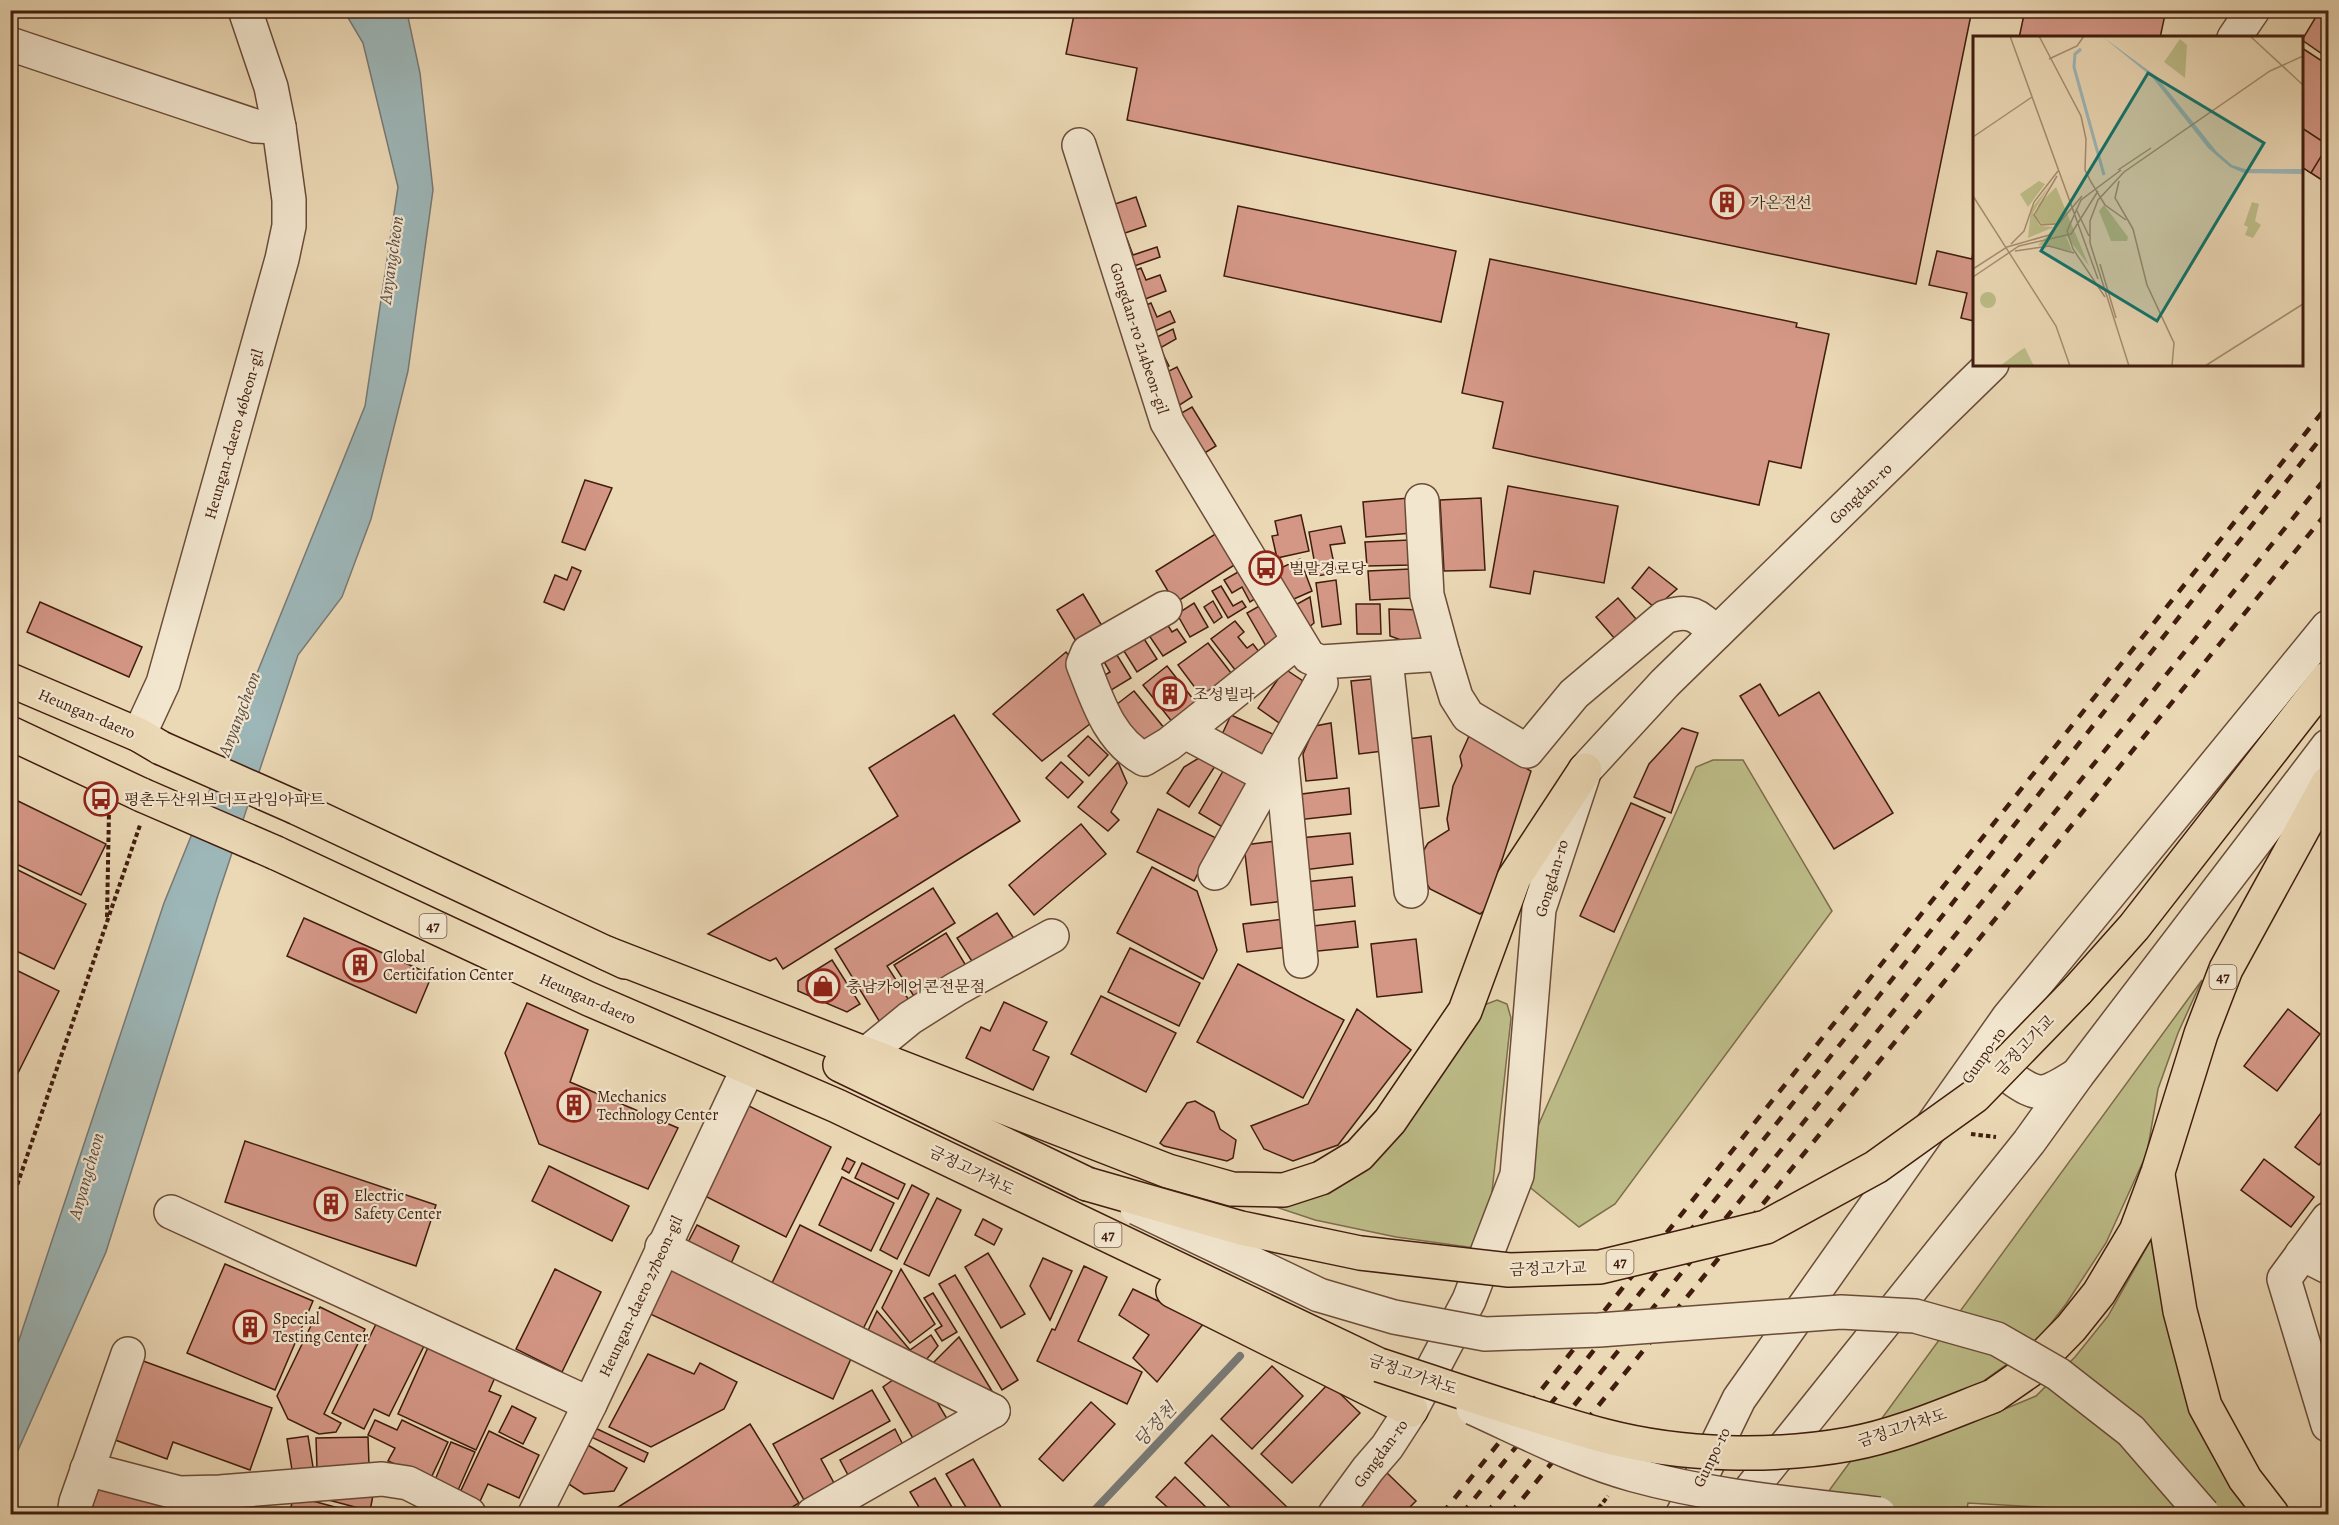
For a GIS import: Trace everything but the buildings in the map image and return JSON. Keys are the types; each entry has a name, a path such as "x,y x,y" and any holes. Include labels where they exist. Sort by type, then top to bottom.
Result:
{"main road":[{"name":"금정고가교","path":"1087,1184 1241,1228 1360,1253 1509,1270 1600,1267 1766,1227 1876,1167 1975,1096 2077,991 2134,927 2328,678"},
{"name":"Heungan-daero","path":"10,680 150,741"},
{"name":"47","path":"10,733 110,780"},
{"name":"47","path":"150,741 606,953 858,1062 1087,1184"},
{"path":"858,1062 1168,1172 1232,1189 1284,1190 1321,1178 1359,1155 1390,1121 1465,1011 1514,878 1585,770"},
{"name":"Heungan-daero","path":"110,780 276,853 589,999 837,1106"},
{"name":"47","path":"2158,1172 2201,1034 2226,969 2326,794"},
{"path":"589,999 1411,1410"},
{"name":"금정고가차도","path":"837,1106 1379,1365 1607,1436 1681,1449 1747,1453 1851,1444 1917,1426 1993,1396 2029,1371 2071,1328 2099,1293 2136,1231 2158,1172"},
{"path":"2158,1172 2180,1311 2205,1406 2245,1479 2272,1515"}],"street":[{"name":"Heungan-daero 46beon-gil","path":"150,741 162,683 282,259 289,226 289,200 271,87 245,10"},
{"path":"2236,36 2253,10"},
{"path":"10,44 255,126 279,127"},
{"name":"Gongdan-ro 214beon-gil","path":"1079,145 1167,422 1309,657 1321,662 1443,654"},
{"name":"Gongdan-ro","path":"1335,1515 1387,1447 1411,1410 1469,1300 1517,1175 1539,909 1585,770 1665,683 1990,366"},
{"path":"1422,501 1427,595 1456,697 1468,716 1527,750 1574,694 1665,616 1679,612 1697,615 1716,633"},
{"path":"1165,608 1088,652 1083,664 1106,722 1129,751 1144,759 1185,732 1298,641"},
{"name":"Gunpo-ro","path":"1683,1515 1739,1399 2008,1018 2328,627"},
{"path":"1386,659 1411,891"},
{"path":"1215,873 1321,683"},
{"path":"1185,732 1275,766"},
{"path":"1731,1515 2030,1142 2078,1074 2328,746"},
{"path":"1275,766 1301,961"},
{"path":"858,1062 910,1018 956,989 1052,936"},
{"path":"2008,1018 2003,1050 2010,1077 2028,1090 2050,1091 2078,1074"},
{"name":"Heungan-daero 27beon-gil","path":"535,1515 590,1404 744,1077"},
{"path":"1087,1184 1319,1295 1394,1317 1485,1334 1599,1330 1841,1312 1915,1316 1997,1339 2058,1374 2132,1431 2203,1515"},
{"path":"171,1212 590,1404"},
{"path":"2328,1219 2315,1261 2284,1279 2328,1425"},
{"path":"662,1247 993,1411 813,1515"},
{"path":"74,1515 76,1502 128,1354"},
{"path":"1379,1365 1586,1459 1634,1475 1717,1494 1879,1515"},
{"path":"87,1470 178,1493 220,1492 382,1479 408,1484 469,1515"}],"path":[{"path":"107,921 110,780"},
{"path":"1932,1128 2030,1142"}],"green space":[{"path":"1713,760 1743,760 1832,911 1615,1204 1579,1227 1527,1185 1538,1126 1696,767"},
{"path":"2202,980 2178,1033 2158,1089 2147,1153 2106,1243 2066,1304 2035,1344 1985,1380 2000,1411 2036,1396 2075,1357 2108,1316 2157,1229 2260,1514 2089,1514 2040,1507 1968,1503 1966,1514 1812,1514"},
{"path":"1497,1000 1507,1004 1511,1018 1490,1210 1475,1248 1396,1237 1315,1220 1243,1196 1312,1194 1484,1005"}],"water":[{"name":"Anyangcheon","path":"344,11 404,11 408,17 420,73 433,190 408,371 371,519 342,597 298,655 218,895 106,1252 12,1464 15,1514 11,1514 11,1364 164,903 365,406 398,187 363,43"}],"waterway":[{"name":"당정천","path":"1091,1514 1240,1356"}],"railway":[{"path":"1442,1514 2328,405"},
{"path":"1462,1514 1863,1016 2328,429"},
{"path":"1486,1514 2328,475"},
{"path":"1510,1514 2328,511"}],"place":[{"name":"가온전선","path":"1727,202"},
{"name":"벌말경로당","path":"1266,568"},
{"name":"조성빌라","path":"1170,694"},
{"name":"평촌두산위브더프라임아파트","path":"101,799"},
{"name":"Global Certicifation Center","path":"360,965"},
{"name":"충남카에어콘전문점","path":"823,986"},
{"name":"Mechanics Technology Center","path":"574,1105"},
{"name":"Electric Safety Center","path":"331,1204"},
{"name":"Special Testing Center","path":"250,1327"}]}
